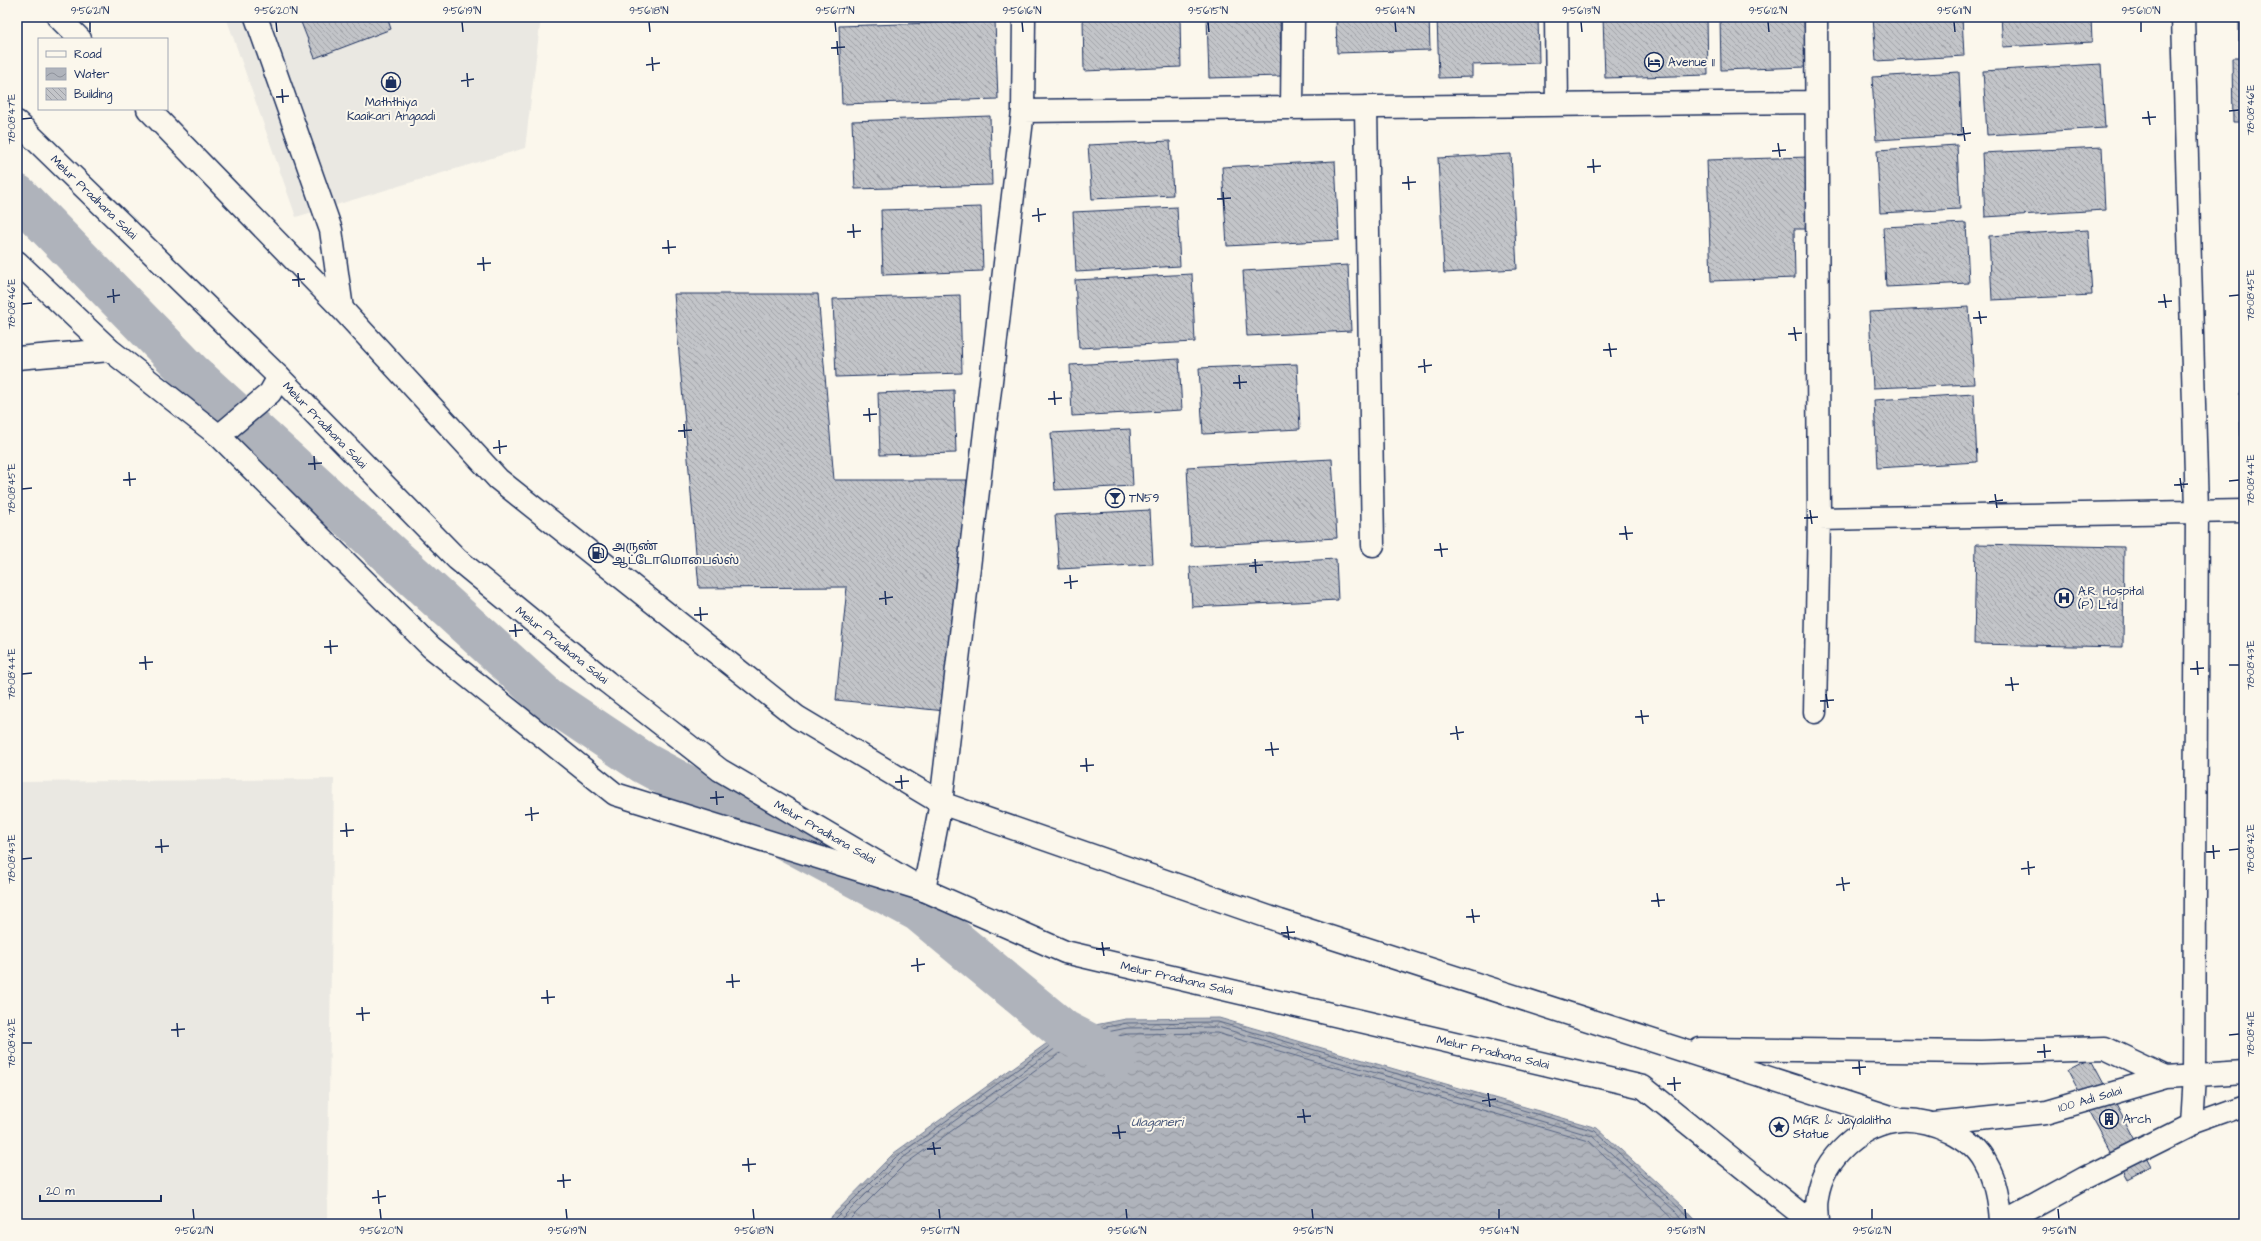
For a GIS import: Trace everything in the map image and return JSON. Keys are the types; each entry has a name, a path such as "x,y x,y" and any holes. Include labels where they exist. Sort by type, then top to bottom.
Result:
{"street":[{"path":"58,17 79,38"},
{"path":"256,17 331,230 342,309"},
{"path":"17,262 110,350 225,431 431,647 615,794 924,890 941,803 1023,111 1024,17"},
{"path":"1292,108 1293,17"},
{"path":"1556,17 1557,105"},
{"path":"1815,712 1819,519 1815,102 1816,17"},
{"path":"2183,17 2197,510 2194,1075 2191,1125"},
{"path":"1023,111 1815,102"},
{"path":"1366,107 1373,545"},
{"path":"149,110 342,309 498,479 797,717 941,803 1280,921 1900,1120 1934,1124 1964,1138 1986,1162 1999,1191 2001,1224 2085,1178 2191,1125 2244,1106"},
{"name":"Melur Pradhana Salai","path":"17,122 274,385 456,560 607,682 720,770 924,890 1066,952 1642,1087 1813,1224"},
{"path":"17,358 110,350"},
{"path":"225,431 274,385"},
{"path":"1819,519 2244,510"},
{"path":"1677,1048 1981,1052 2105,1048 2166,1077"},
{"name":"100 Adi Salai","path":"1934,1124 2046,1112 2166,1077 2244,1072"},
{"path":"1816,1224 1816,1196 1827,1168 1846,1144 1871,1128 1900,1120"}],"shaded area":[{"name":"Maththiya Kaaikari Angaadi","path":"226,17 541,17 525,148 296,217"},
{"path":"334,779 327,1224 17,1224 17,782"}],"water":[{"name":"Ulaganeri","path":"1219,1018 1597,1128 1682,1206 1698,1224 824,1224 894,1153 1064,1031 1126,1019"}],"building":[{"path":"299,17 387,17 391,29 315,58"},
{"path":"1083,17 1180,17 1181,67 1084,71"},
{"path":"1207,17 1280,17 1281,76 1209,78"},
{"path":"1336,17 1429,17 1430,50 1337,53"},
{"path":"1437,17 1538,17 1539,63 1472,65 1472,77 1439,78"},
{"path":"1603,17 1707,17 1708,75 1605,78"},
{"path":"1720,17 1804,17 1806,67 1721,70"},
{"path":"1873,17 1962,17 1964,56 1876,61"},
{"path":"2001,17 2091,17 2092,42 2003,47"},
{"path":"2239,17 2244,17 2244,41 2239,41"},
{"path":"995,21 998,99 842,104 839,26"},
{"path":"2232,58 2244,58 2244,122 2233,122"},
{"path":"2101,64 2105,128 1987,135 1983,71"},
{"path":"1959,72 1962,135 1876,140 1872,77"},
{"path":"990,116 992,185 855,189 852,121"},
{"path":"1170,141 1173,195 1092,199 1088,145"},
{"path":"1957,145 1960,209 1880,213 1877,150"},
{"path":"2102,147 2105,210 1985,217 1982,153"},
{"path":"1511,154 1517,269 1444,273 1438,158"},
{"path":"1809,157 1811,229 1794,229 1795,278 1711,281 1707,160"},
{"path":"1335,161 1339,240 1227,246 1222,167"},
{"path":"981,207 983,271 883,275 881,210"},
{"path":"1177,207 1180,266 1076,272 1073,212"},
{"path":"1966,223 1969,283 1886,287 1883,227"},
{"path":"2088,230 2092,295 1992,300 1989,236"},
{"path":"1348,265 1351,331 1247,336 1243,271"},
{"path":"1192,274 1195,342 1079,348 1075,280"},
{"path":"674,294 818,294 834,480 967,480 945,711 836,700 847,587 699,588"},
{"path":"960,295 962,373 836,377 833,299"},
{"path":"1969,307 1974,384 1873,388 1869,312"},
{"path":"1179,359 1182,410 1072,416 1070,365"},
{"path":"1297,364 1300,429 1203,434 1199,368"},
{"path":"954,390 956,453 880,455 878,393"},
{"path":"2240,393 2244,393 2244,475 2241,475"},
{"path":"1974,394 1977,462 1877,468 1874,400"},
{"path":"1130,429 1133,486 1055,490 1051,433"},
{"path":"1332,459 1337,538 1191,546 1187,467"},
{"path":"1150,510 1153,564 1059,569 1055,515"},
{"path":"1976,544 2124,547 2123,647 1974,644"},
{"path":"1336,559 1338,600 1192,607 1190,567"},
{"name":"Arch","path":"2090,1057 2150,1169 2127,1181 2067,1069"}],"waterway":[{"path":"17,195 190,372 547,698 644,763 919,911 1064,1031 1116,1058"}],"place":[{"name":"Avenue 11","path":"1654,62"},
{"name":"Maththiya Kaaikari Angaadi","path":"391,82"},
{"name":"TN59","path":"1115,498"},
{"name":"அருண் ஆட்டோமொபைல்ஸ்","path":"598,553"},
{"name":"A.R. Hospital (P) Ltd","path":"2064,598"},
{"name":"Arch","path":"2109,1119"},
{"name":"MGR & Jayalalitha Statue","path":"1779,1127"}]}
